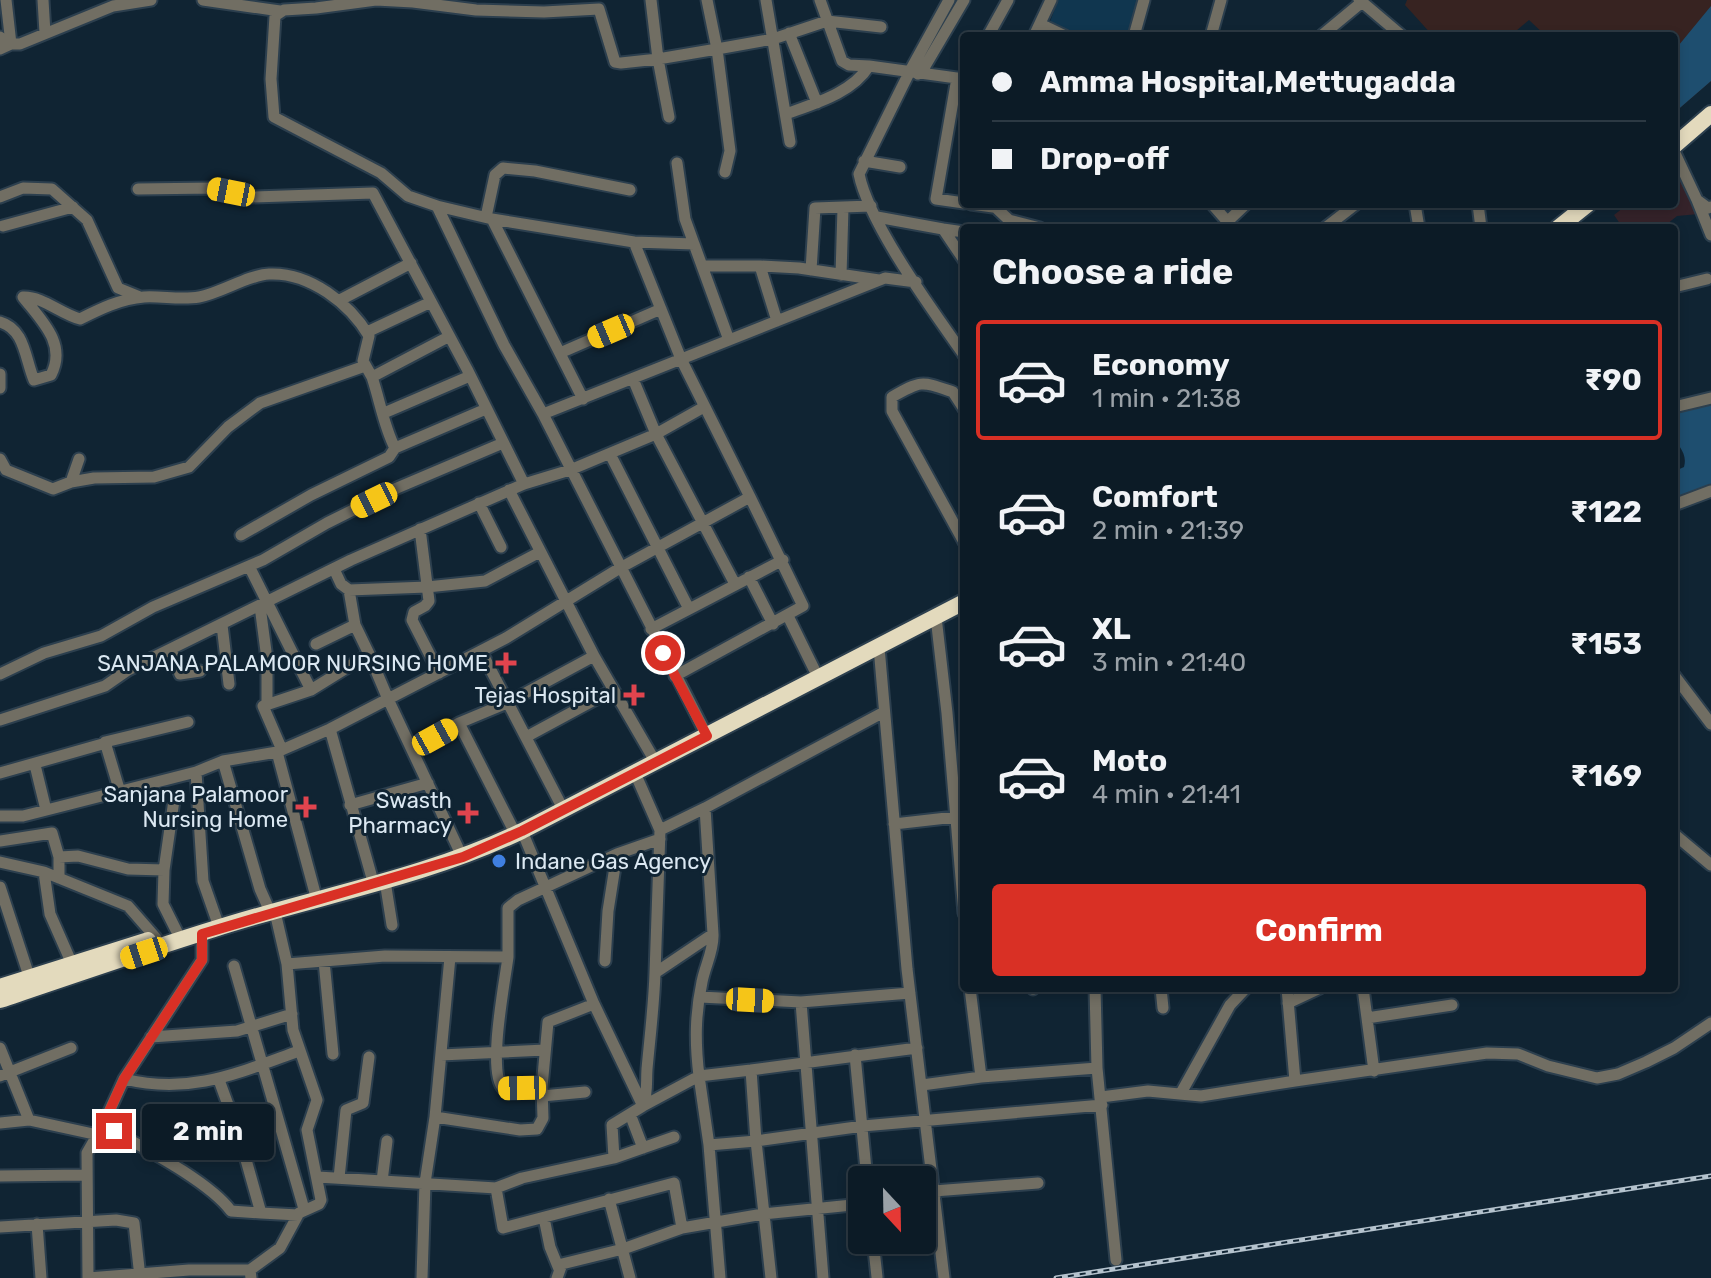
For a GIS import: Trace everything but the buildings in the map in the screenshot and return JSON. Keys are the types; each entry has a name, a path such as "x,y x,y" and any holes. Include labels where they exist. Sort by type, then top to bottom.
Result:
{"highway":[{"path":"1678,132 1711,104"},
{"path":"1678,144 1711,114"},
{"path":"1563,224 1583,208"},
{"path":"1574,224 1594,208"},
{"path":"0,1000 200,930 463,857 635,773 815,671 960,597"},
{"path":"0,987 177,932 200,930 217,921 271,909 315,893 378,880 517,829 560,803 652,756 879,647 960,604"}],"street":[{"path":"5,46 6,0"},
{"path":"43,0 45,33"},
{"path":"5,46 20,44 113,6 151,0"},
{"path":"207,0 280,11 302,5 376,0 511,5 599,4 615,62 621,63 773,39 827,21 881,27"},
{"path":"651,0 669,117"},
{"path":"707,0 729,139 730,151 725,172"},
{"path":"766,0 790,142"},
{"path":"820,0 842,61 849,65 960,78 936,199 960,202"},
{"path":"933,0 948,1 859,174 874,212 960,349"},
{"path":"913,74 964,0"},
{"path":"990,32 1008,0"},
{"path":"1036,32 1051,0"},
{"path":"1135,32 1144,0"},
{"path":"1212,32 1221,0"},
{"path":"1325,32 1360,1 1397,32"},
{"path":"280,11 274,24 274,117 381,173 408,196 489,218 634,242 694,244"},
{"path":"1040,24 1057,32"},
{"path":"789,33 817,103"},
{"path":"0,37 5,46"},
{"path":"786,114 817,103 858,81 869,66"},
{"path":"1678,157 1711,235"},
{"path":"864,161 900,167"},
{"path":"677,163 685,219 729,340"},
{"path":"583,399 489,218 495,175 503,168 535,171 630,190"},
{"path":"0,197 23,188 52,189 87,220 118,288 142,297"},
{"path":"138,189 213,188 251,197 373,193 524,484"},
{"path":"1697,200 1711,207"},
{"path":"437,206 504,345 543,414 705,732"},
{"path":"3,226 73,207"},
{"path":"811,270 815,208 874,212 960,231"},
{"path":"841,275 843,208"},
{"path":"995,208 1009,224"},
{"path":"1216,208 1230,224 1243,208"},
{"path":"1333,224 1351,208"},
{"path":"943,229 960,254"},
{"path":"634,242 681,359 803,602 802,609 675,676"},
{"path":"340,300 411,263"},
{"path":"704,266 811,270 879,280"},
{"path":"760,266 777,321"},
{"path":"0,322 11,325 21,339 34,380 51,375 57,363 53,337 23,297 33,297 64,315 80,319 109,304 142,297 198,297 269,274 304,280 340,300 367,332 369,336 363,361 372,377 384,413 387,434 395,448"},
{"path":"543,414 879,280 916,282"},
{"path":"1678,286 1710,281"},
{"path":"367,332 431,302"},
{"path":"560,353 661,309"},
{"path":"372,377 448,337"},
{"path":"0,459 6,470 53,489 94,478 154,477 189,467 228,427 260,403 365,366"},
{"path":"0,374 0,388"},
{"path":"384,413 470,376"},
{"path":"633,379 656,434 735,584"},
{"path":"960,403 953,392 926,382 918,382 892,397 892,411 960,526"},
{"path":"1678,406 1711,398"},
{"path":"0,720 105,686 128,670 334,569 509,490 570,470 656,434 704,407"},
{"path":"241,535 311,495 389,457 395,448 486,409"},
{"path":"0,674 44,653 87,642 166,601 249,566 397,488 503,443"},
{"path":"610,454 689,609"},
{"path":"71,482 79,459 94,478"},
{"path":"509,490 594,656 652,756"},
{"path":"1678,503 1711,491"},
{"path":"0,816 13,817 46,810 196,772 223,761 279,751 330,729 481,651 620,568 750,497"},
{"path":"479,503 501,547"},
{"path":"420,529 428,604 414,612 412,620 439,673"},
{"path":"334,569 341,584 349,590 427,587 494,578 540,552"},
{"path":"651,629 783,560"},
{"path":"249,566 264,604 311,690"},
{"path":"749,577 773,624"},
{"path":"349,590 355,625 459,850"},
{"path":"264,604 267,705"},
{"path":"788,616 815,671"},
{"path":"894,824 960,817 936,617"},
{"path":"222,625 229,684"},
{"path":"316,644 355,625"},
{"path":"879,647 928,1166"},
{"path":"171,650 180,674 200,671"},
{"path":"481,651 560,803"},
{"path":"315,893 279,751 263,706 311,690 369,654"},
{"path":"412,750 459,723 507,703 594,656"},
{"path":"1678,680 1711,724"},
{"path":"526,737 613,690"},
{"path":"585,1092 503,1088 499,1085 497,1052 508,957 507,910 518,900 660,835 884,712"},
{"path":"0,773 188,722"},
{"path":"459,723 517,829 643,1106"},
{"path":"330,729 350,805 392,925"},
{"path":"106,743 120,792"},
{"path":"0,1123 29,1120 95,1139 198,1183 223,1200 231,1211 301,1212 319,1204 318,1177 307,1130 317,1100 299,1051 287,964 271,909 260,889 223,761"},
{"path":"35,765 46,810"},
{"path":"196,772 203,881 217,921"},
{"path":"635,773 660,835 653,1022 646,1073 648,1090 643,1106"},
{"path":"350,805 428,783"},
{"path":"174,800 164,870 163,904 177,932"},
{"path":"705,808 713,934 694,1034 709,1145 720,1278"},
{"path":"0,841 50,832 54,835 59,857 59,878"},
{"path":"1678,837 1711,865"},
{"path":"605,961 608,911 617,854"},
{"path":"59,857 78,856 128,869 164,870"},
{"path":"0,862 44,872 128,906 156,938"},
{"path":"44,872 50,914 72,964"},
{"path":"0,887 2,902 30,979"},
{"path":"200,930 202,960 124,1079 95,1139 86,1175 88,1278 250,1274 280,1248 301,1212 234,966"},
{"path":"655,973 713,934"},
{"path":"287,964 385,956 508,957"},
{"path":"422,1278 425,1183 435,1117 450,957"},
{"path":"324,961 333,1054"},
{"path":"970,992 981,1077"},
{"path":"1095,992 1097,1068 1116,1260"},
{"path":"1161,992 1163,1008"},
{"path":"1181,1093 1230,1005 1242,992"},
{"path":"1287,992 1295,1081"},
{"path":"1288,1003 1311,992"},
{"path":"1364,992 1374,1071"},
{"path":"700,997 801,1002 910,993"},
{"path":"801,1002 823,1278"},
{"path":"435,1117 520,1130 537,1129 543,1118 546,1026 551,1020 594,1004"},
{"path":"1367,1018 1452,1005"},
{"path":"151,1037 217,1033 251,1027 292,1014"},
{"path":"709,1145 1101,1101 1148,1091 1201,1096 1487,1053 1518,1054 1548,1066 1597,1078 1618,1074 1646,1062 1674,1048 1711,1023"},
{"path":"0,1048 4,1073 29,1120"},
{"path":"4,1073 71,1048"},
{"path":"614,1158 612,1125 699,1076 917,1048"},
{"path":"441,1055 545,1050"},
{"path":"124,1079 151,1085 187,1085 219,1080 299,1051"},
{"path":"855,1055 866,1166"},
{"path":"339,1178 346,1110 363,1103 369,1057"},
{"path":"922,1085 1097,1068"},
{"path":"751,1070 771,1278"},
{"path":"219,1080 239,1135 261,1213"},
{"path":"630,1114 643,1148"},
{"path":"318,1177 496,1188 522,1178 614,1158 674,1137"},
{"path":"382,1181 387,1141"},
{"path":"0,1176 86,1175"},
{"path":"496,1188 503,1228 674,1183 682,1228"},
{"path":"936,1194 1038,1183"},
{"path":"609,1199 630,1278"},
{"path":"559,1275 562,1264 623,1249 682,1228 763,1214 848,1206"},
{"path":"544,1218 559,1275"},
{"path":"0,1227 116,1220 134,1223 140,1276"},
{"path":"37,1224 41,1278"},
{"path":"936,1231 944,1278"},
{"path":"875,1254 877,1277"}],"shaded area":[{"path":"1058,0 1138,0 1131,32 1047,30"},
{"path":"1407,0 1711,0 1711,81 1678,110 1678,32 1542,32 1529,20 1515,32 1429,32 1405,5"},
{"path":"1711,6 1711,81 1678,110 1678,46"},
{"path":"1678,172 1699,214 1677,216 1667,224 1620,224 1614,215 1623,208 1678,208"},
{"path":"1711,404 1711,486 1678,497 1678,470 1684,467 1685,462 1678,444 1678,413"}],"railway":[{"path":"1056,1278 1711,1176"}],"place":[{"name":"SANJANA PALAMOOR NURSING HOME","path":"506,663"},
{"name":"Tejas Hospital","path":"634,695"},
{"name":"Sanjana Palamoor Nursing Home","path":"306,807"},
{"name":"Swasth Pharmacy","path":"468,813"},
{"name":"Indane Gas Agency","path":"499,861"}],"route":[{"path":"114,1131 103,1125 124,1079 202,960 202,934 463,857 522,831 707,736 663,653"}]}
